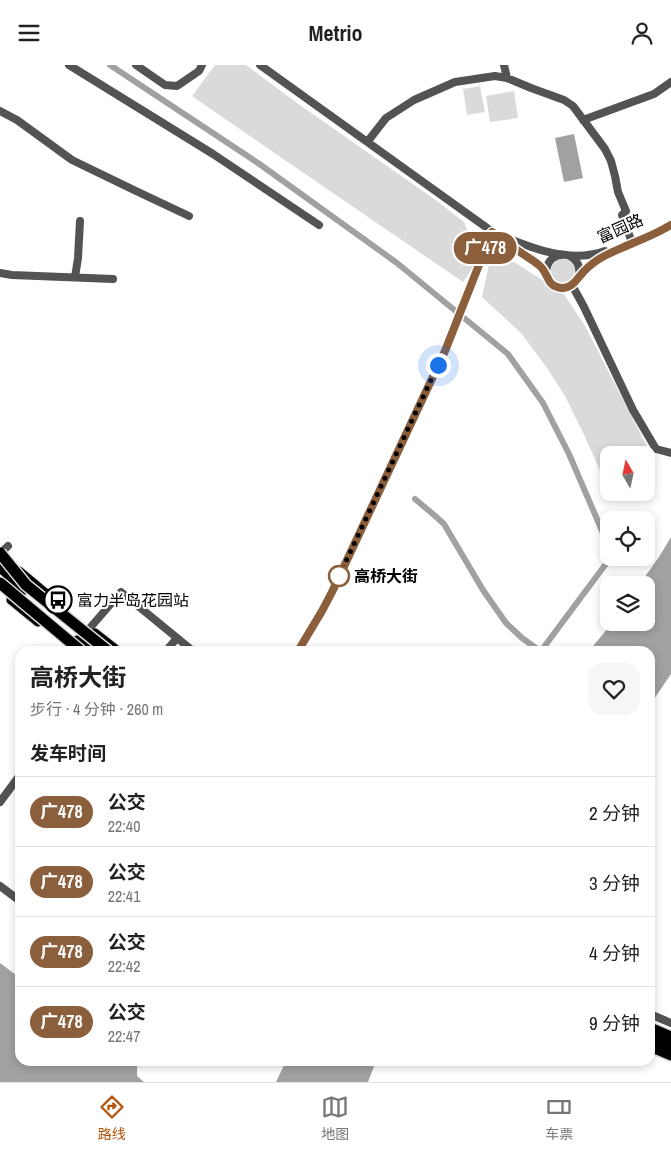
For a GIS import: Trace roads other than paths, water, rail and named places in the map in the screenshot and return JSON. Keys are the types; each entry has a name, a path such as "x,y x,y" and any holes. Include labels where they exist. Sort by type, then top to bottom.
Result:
{"highway":[{"path":"2,552 26,585"},
{"path":"0,562 60,613 108,646"},
{"path":"0,583 79,646"},
{"path":"655,1023 671,1029"},
{"path":"655,1030 671,1037"},
{"path":"655,1043 671,1050"},
{"path":"655,1048 671,1055"}],"main road":[{"path":"2,552 109,646"},
{"path":"0,568 90,646"},
{"path":"0,576 79,646"},
{"path":"14,588 18,606"},
{"path":"0,589 68,646"},
{"path":"56,636 79,646"},
{"path":"655,1038 671,1045"}],"street":[{"path":"69,65 213,154 319,225"},
{"path":"136,65 165,85 177,86 199,71 202,65"},
{"path":"260,65 536,263 546,273"},
{"path":"504,65 507,78"},
{"path":"368,141 386,118 414,100 455,82 495,76 507,78 531,89 564,100 573,106 605,149 611,161 618,192 626,211 622,215 632,239"},
{"path":"583,120 654,94 671,82"},
{"path":"0,111 17,120 72,159 189,216"},
{"name":"富园路","path":"492,232 547,253 577,256 595,254 632,239 671,219"},
{"path":"76,277 80,221"},
{"name":"富园路","path":"575,282 601,257 671,225"},
{"path":"301,646 336,584 445,351 492,232"},
{"path":"556,256 570,256 577,263 580,270 575,282 566,288 556,287 549,282 546,273 547,264 556,256"},
{"path":"0,273 113,279"},
{"path":"575,282 584,307 633,410 656,449 671,453"},
{"path":"89,629 121,592 186,646"},
{"path":"171,646 177,639"},
{"path":"0,802 15,782"},
{"path":"0,886 15,897"},
{"path":"655,1016 671,1023"}],"waterway":[{"path":"110,65 258,163 397,263 508,354 543,403 569,454 600,526"},
{"path":"415,499 444,524 483,590 506,623 533,646"},
{"path":"545,646 604,566"}],"place":[{"name":"高桥大街","path":"339,576"},
{"name":"富力半岛花园站","path":"58,600"}]}
